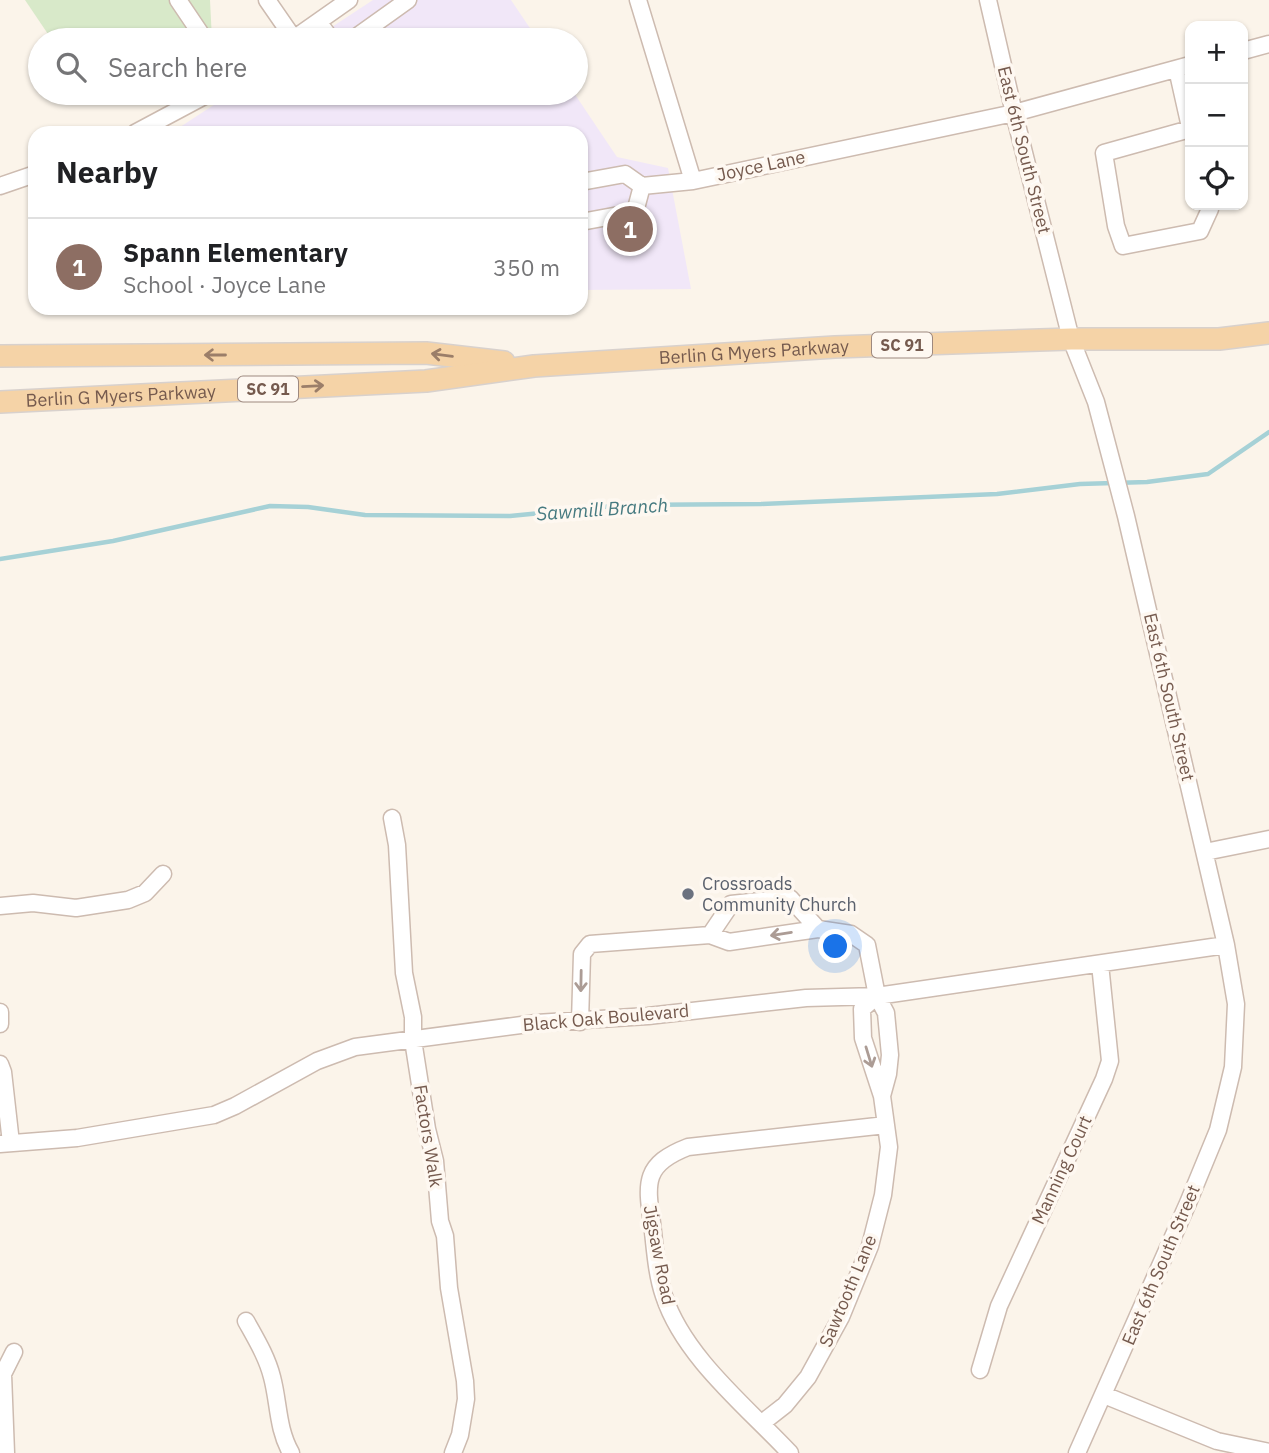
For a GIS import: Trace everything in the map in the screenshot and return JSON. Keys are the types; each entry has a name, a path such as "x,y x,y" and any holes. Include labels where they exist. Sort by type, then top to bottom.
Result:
{"main road":[{"name":"Berlin G Myers Parkway","path":"0,402 426,381 534,366 835,347 1071,339 1219,339 1269,333"},
{"name":"Berlin G Myers Parkway","path":"0,356 426,354 534,366"}],"street":[{"path":"178,0 197,28"},
{"path":"267,0 285,28"},
{"path":"310,28 349,0"},
{"path":"369,28 408,0"},
{"name":"Joyce Lane","path":"638,0 693,181 1014,113 1184,67"},
{"name":"East 6th South Street","path":"988,0 1071,339 1096,402 1126,516 1226,945 1236,1004 1233,1067 1218,1130 1077,1453"},
{"path":"318,22 323,28"},
{"path":"1248,50 1269,44"},
{"path":"148,126 188,105"},
{"path":"1185,129 1104,153 1116,226 1123,246 1200,231 1210,210"},
{"path":"588,181 625,174 642,186 693,181"},
{"path":"0,186 28,176"},
{"path":"588,221 635,212 642,186"},
{"name":"Factors Walk","path":"392,818 397,845 404,973 413,1017 413,1040 427,1129 435,1161 449,1288 466,1381 460,1435 453,1453"},
{"path":"1205,852 1269,839"},
{"path":"0,906 33,903 76,908 128,900 145,893 163,874"},
{"path":"710,935 731,904 790,898 818,929"},
{"path":"580,1022 582,954 590,944 710,935 729,942 818,929 851,934 867,945 877,996"},
{"name":"Black Oak Boulevard","path":"5,1144 77,1138 214,1115 337,1053 355,1047 536,1023 580,1022 806,998 877,996 1226,945"},
{"name":"Manning Court","path":"980,1370 999,1306 1110,1061 1100,964"},
{"name":"Sawtooth Lane","path":"762,1423 785,1405 808,1377 841,1317 870,1246 883,1195 889,1147 882,1097 863,1038 862,1009 877,996 886,1013 890,1055 882,1097"},
{"path":"0,1012 0,1024"},
{"path":"0,1064 3,1072 5,1144"},
{"name":"Jigsaw Road","path":"790,1453 733,1395 676,1326 663,1293 657,1260 648,1192 650,1175 671,1153 688,1147 886,1125"},
{"path":"246,1321 268,1363 281,1431 291,1453"},
{"path":"6,1453 3,1374 14,1352"},
{"path":"1106,1391 1217,1441 1269,1452"}],"shaded area":[{"path":"373,0 511,0 530,28 330,28"},
{"path":"214,105 582,105 617,157 668,168 691,289 588,290 588,126 182,126"}],"green space":[{"path":"25,0 210,0 211,28 44,28"}],"waterway":[{"name":"Sawmill Branch","path":"0,559 113,541 270,506 308,507 365,515 510,516 623,505 761,504 997,494 1080,484 1147,482 1208,474 1269,432"}],"place":[{"name":"Spann Elementary","path":"630,229"},
{"name":"Crossroads Community Church","path":"688,894"}]}
